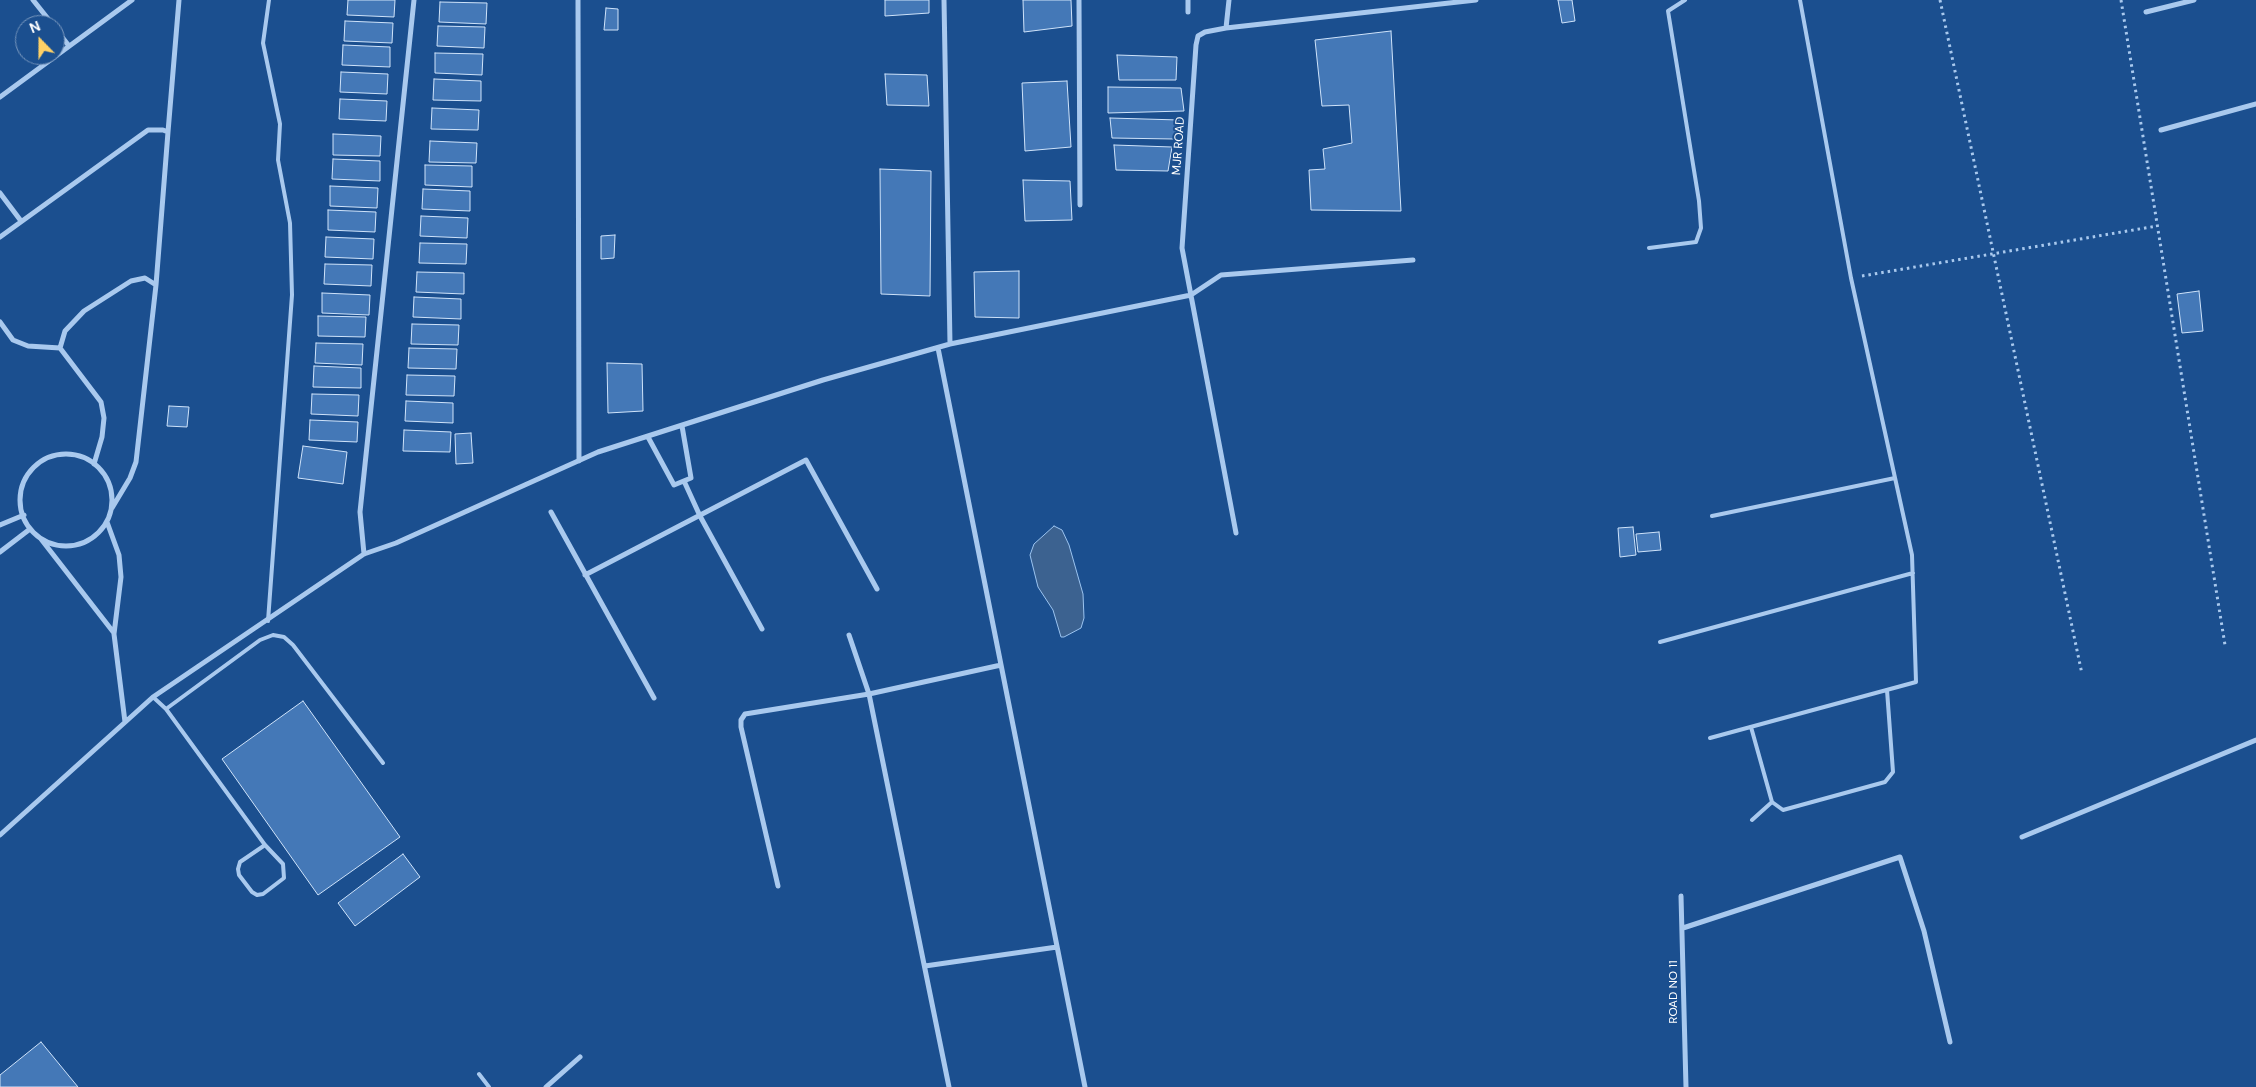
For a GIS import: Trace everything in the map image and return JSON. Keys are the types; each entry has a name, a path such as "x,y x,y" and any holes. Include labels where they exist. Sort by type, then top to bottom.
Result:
{"street":[{"path":"33,0 45,15"},
{"path":"0,97 132,0"},
{"path":"42,539 56,545 71,546 85,542 98,534 107,522 112,508 130,478 136,462 156,285 179,0"},
{"path":"364,554 360,512 414,0"},
{"path":"578,0 579,461"},
{"path":"944,0 950,344"},
{"path":"1079,0 1080,205"},
{"path":"1188,0 1188,12"},
{"path":"1226,28 1229,0"},
{"name":"MJR ROAD","path":"1236,533 1182,248 1198,36 1205,32 1226,28 1473,0"},
{"path":"2146,12 2194,0"},
{"path":"65,41 69,46"},
{"path":"2161,130 2256,104"},
{"path":"0,236 148,130 154,129 168,132"},
{"path":"0,194 21,221"},
{"path":"0,834 152,697 268,621 364,554 396,542 579,461 823,380 950,344 1191,296 1221,274 1413,260"},
{"path":"60,348 65,331 84,311 139,278 150,280 156,285"},
{"path":"0,322 13,340 28,346 60,348 101,402 104,418 102,437 94,464"},
{"path":"938,348 1085,1087"},
{"path":"648,437 674,485 691,478 682,426"},
{"path":"112,508 112,493 107,479 86,458 71,454 56,455 42,461 30,472 23,485 20,500 30,529 42,539 114,634"},
{"path":"585,575 806,460 877,590"},
{"path":"684,481 700,516 762,629"},
{"path":"551,512 654,698"},
{"path":"0,525 24,515"},
{"path":"107,522 119,555 121,577 114,634 125,722"},
{"path":"0,552 30,529"},
{"path":"849,635 869,694 949,1087"},
{"path":"778,886 741,720 745,714 869,694 1000,665"},
{"path":"2022,837 2256,740"},
{"path":"1683,928 1900,857 1924,931 1950,1042"},
{"name":"ROAD NO 11","path":"1681,896 1686,1087"},
{"path":"925,966 1057,947"},
{"path":"546,1087 580,1058"}],"lane":[{"path":"268,0 263,43 280,124 278,160 290,224 292,295 268,621"},
{"path":"1649,248 1696,242 1702,228 1668,11 1685,0"},
{"path":"1710,738 1916,682 1912,555 1851,278 1800,0"},
{"path":"1712,516 1895,478"},
{"path":"1660,642 1913,573"},
{"path":"166,709 260,640 273,635 284,637 293,645 383,763"},
{"path":"1751,727 1772,802 1783,810 1885,782 1893,772 1887,690"},
{"path":"152,697 166,709 265,845 283,864 285,870 284,878 263,894 257,895 252,892 239,875 238,869 240,862 265,845"},
{"path":"1752,820 1772,802"},
{"path":"479,1074 489,1087"}],"path":[{"path":"1940,0 2082,674"},
{"path":"2121,0 2225,645"},
{"path":"1851,278 2156,226"}],"water":[{"path":"1054,526 1062,530 1069,545 1083,594 1084,618 1081,628 1064,637 1061,637 1053,610 1038,587 1030,555 1034,544"}],"building":[{"path":"348,0 395,0 394,17 347,15"},
{"path":"885,0 929,0 929,13 885,16"},
{"path":"1023,0 1071,0 1072,26 1024,32"},
{"path":"1558,0 1572,0 1575,21 1562,23"},
{"path":"440,2 487,3 486,24 439,22"},
{"path":"606,8 618,9 618,30 604,30"},
{"path":"345,21 393,23 392,43 344,41"},
{"path":"438,26 485,27 484,48 437,46"},
{"path":"1391,31 1401,211 1311,210 1309,170 1325,169 1323,149 1352,143 1349,105 1322,106 1315,40"},
{"path":"343,45 390,47 390,67 342,65"},
{"path":"435,53 483,54 482,75 435,73"},
{"path":"1117,55 1177,57 1176,80 1119,80"},
{"path":"341,72 388,74 387,94 340,92"},
{"path":"885,74 927,75 929,106 887,105"},
{"path":"434,79 481,81 481,101 433,100"},
{"path":"1067,81 1071,147 1025,151 1022,83"},
{"path":"1108,87 1181,88 1184,111 1108,113"},
{"path":"340,99 387,101 386,121 339,119"},
{"path":"432,108 479,110 478,130 431,129"},
{"path":"1110,118 1179,120 1174,139 1112,138"},
{"path":"333,134 381,136 380,156 333,155"},
{"path":"430,141 477,143 476,163 429,162"},
{"path":"1114,145 1172,147 1168,171 1116,170"},
{"path":"333,159 380,161 380,181 332,179"},
{"path":"425,165 472,166 472,187 425,185"},
{"path":"880,169 931,171 930,296 881,294"},
{"path":"1023,180 1070,181 1072,220 1025,221"},
{"path":"330,186 378,188 377,208 330,206"},
{"path":"423,189 470,191 470,211 422,209"},
{"path":"328,210 376,212 375,232 328,230"},
{"path":"421,216 468,218 467,238 420,236"},
{"path":"615,235 614,258 601,259 601,236"},
{"path":"326,237 374,239 373,259 325,257"},
{"path":"420,243 467,244 466,264 419,263"},
{"path":"325,264 372,265 371,286 324,284"},
{"path":"1019,271 1019,318 975,317 974,272"},
{"path":"417,272 464,273 464,294 416,292"},
{"path":"2199,291 2203,331 2182,333 2177,294"},
{"path":"322,293 370,295 369,315 322,313"},
{"path":"414,297 461,299 461,319 413,317"},
{"path":"318,316 366,317 365,337 318,336"},
{"path":"412,324 459,325 458,345 411,344"},
{"path":"316,343 363,344 362,365 315,363"},
{"path":"409,348 457,349 456,369 408,368"},
{"path":"607,363 642,364 643,411 608,413"},
{"path":"314,366 361,368 361,388 313,387"},
{"path":"407,375 455,376 454,396 406,395"},
{"path":"312,394 359,395 358,416 311,414"},
{"path":"406,401 453,403 453,423 405,421"},
{"path":"169,406 189,407 187,427 167,426"},
{"path":"310,420 358,422 357,442 309,440"},
{"path":"404,430 451,432 450,452 403,451"},
{"path":"471,433 473,463 456,464 455,434"},
{"path":"303,446 347,452 343,484 298,478"},
{"path":"1633,527 1636,555 1620,557 1618,528"},
{"path":"1659,532 1661,550 1638,552 1636,534"},
{"path":"303,701 400,837 318,895 222,759"},
{"path":"403,854 420,877 355,926 338,903"},
{"path":"41,1042 78,1087 0,1087 0,1075"}]}
